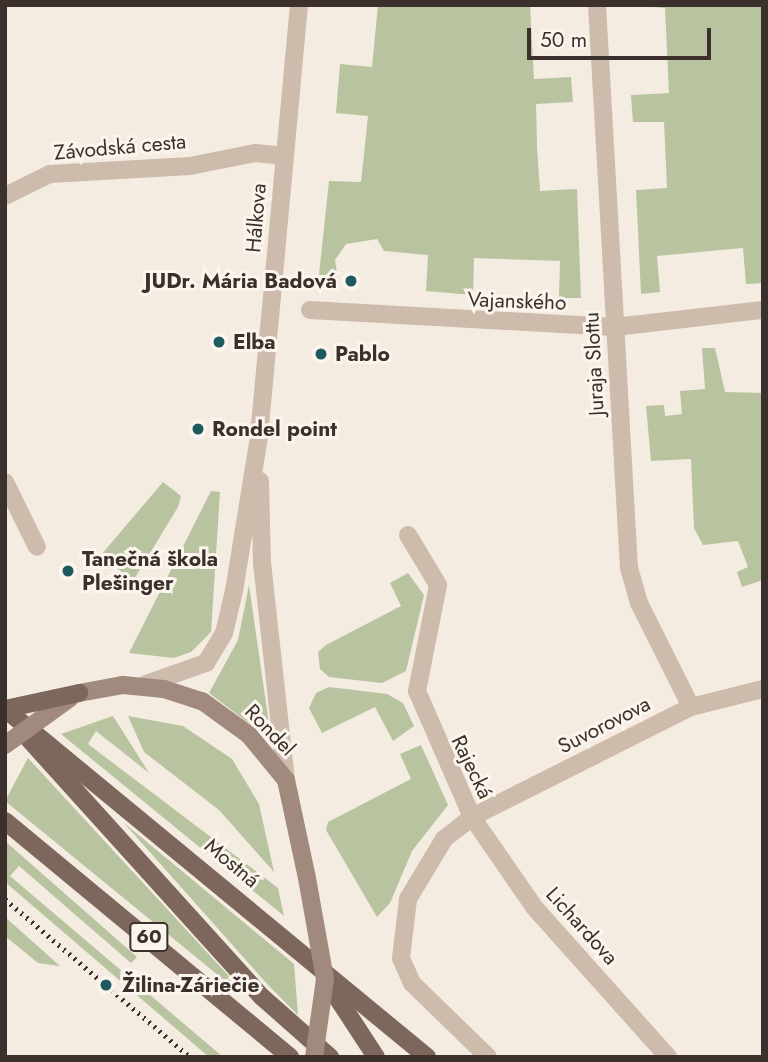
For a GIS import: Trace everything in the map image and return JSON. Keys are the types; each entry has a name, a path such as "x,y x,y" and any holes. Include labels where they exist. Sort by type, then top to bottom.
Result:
{"main road":[{"path":"5,709 79,693"},
{"name":"Mostná","path":"5,709 427,1057"},
{"path":"5,715 262,997 330,1057"},
{"name":"60","path":"5,821 290,1057"},
{"path":"325,979 376,1057"}],"street":[{"name":"Hálkova","path":"146,684 201,668 221,641 259,436 299,5"},
{"name":"Juraja Slottu","path":"597,5 629,568 639,603 691,707"},
{"name":"Závodská cesta","path":"5,196 50,174 190,166 255,153 284,156"},
{"name":"Vajanského","path":"310,310 615,327 763,310"},
{"name":"Hálkova","path":"259,436 262,563 286,780"},
{"path":"5,482 37,547"},
{"name":"Rajecká","path":"408,535 438,585 416,691 471,817 444,839 425,866 408,899 401,958 412,983 488,1057"},
{"name":"Rondel","path":"5,746 79,693 146,684 222,713 268,754 286,780 325,979 314,1057"},
{"name":"Suvorovova","path":"471,817 691,707 763,689"},
{"name":"Lichardova","path":"471,817 534,907 668,1057"}],"green space":[{"path":"378,5 530,5 534,79 571,77 573,102 536,104 537,147 540,191 577,189 581,298 559,298 560,261 474,258 473,295 426,291 428,255 384,251 377,239 346,244 335,260 339,286 318,284 329,181 361,182 368,116 336,113 340,64 372,67"},
{"path":"627,5 763,5 763,283 746,284 743,248 657,256 660,292 641,294 636,190 667,188 664,122 633,122 631,95 669,93 665,8"},
{"path":"702,348 715,348 725,392 763,393 763,580 742,587 737,572 748,567 738,541 703,545 694,528 691,459 651,461 646,406 664,405 665,416 682,414 680,391 705,389"},
{"path":"163,482 181,496 178,507 133,581 101,555"},
{"path":"211,491 220,492 211,632 191,652 174,658 129,653"},
{"path":"408,573 424,595 406,671 382,683 329,677 320,669 318,652 326,645 401,606 390,583"},
{"path":"249,585 270,731 268,738 209,693 238,640"},
{"path":"329,687 387,694 403,703 414,726 393,741 375,707 322,733 309,708 316,693"},
{"path":"113,716 149,773 96,731 88,744 278,888 284,916 61,734"},
{"path":"128,716 183,726 232,759 259,804 274,872 219,810 144,752"},
{"path":"421,745 448,805 412,851 390,903 377,917 326,830 328,822 411,779 400,754"},
{"path":"28,758 238,986 235,989 5,801"},
{"path":"124,823 294,964 298,1015 269,986"},
{"path":"5,841 137,957 131,963 19,866 10,876 223,1057 209,1057 5,882"},
{"path":"5,917 60,966 38,963 5,936"}],"railway":[{"path":"5,899 190,1057"}],"place":[{"name":"JUDr. Mária Badová","path":"351,281"},
{"name":"Elba","path":"219,342"},
{"name":"Pablo","path":"321,354"},
{"name":"Rondel point","path":"198,429"},
{"name":"Tanečná škola Plešinger","path":"68,571"},
{"name":"Žilina-Záriečie","path":"106,985"}]}
